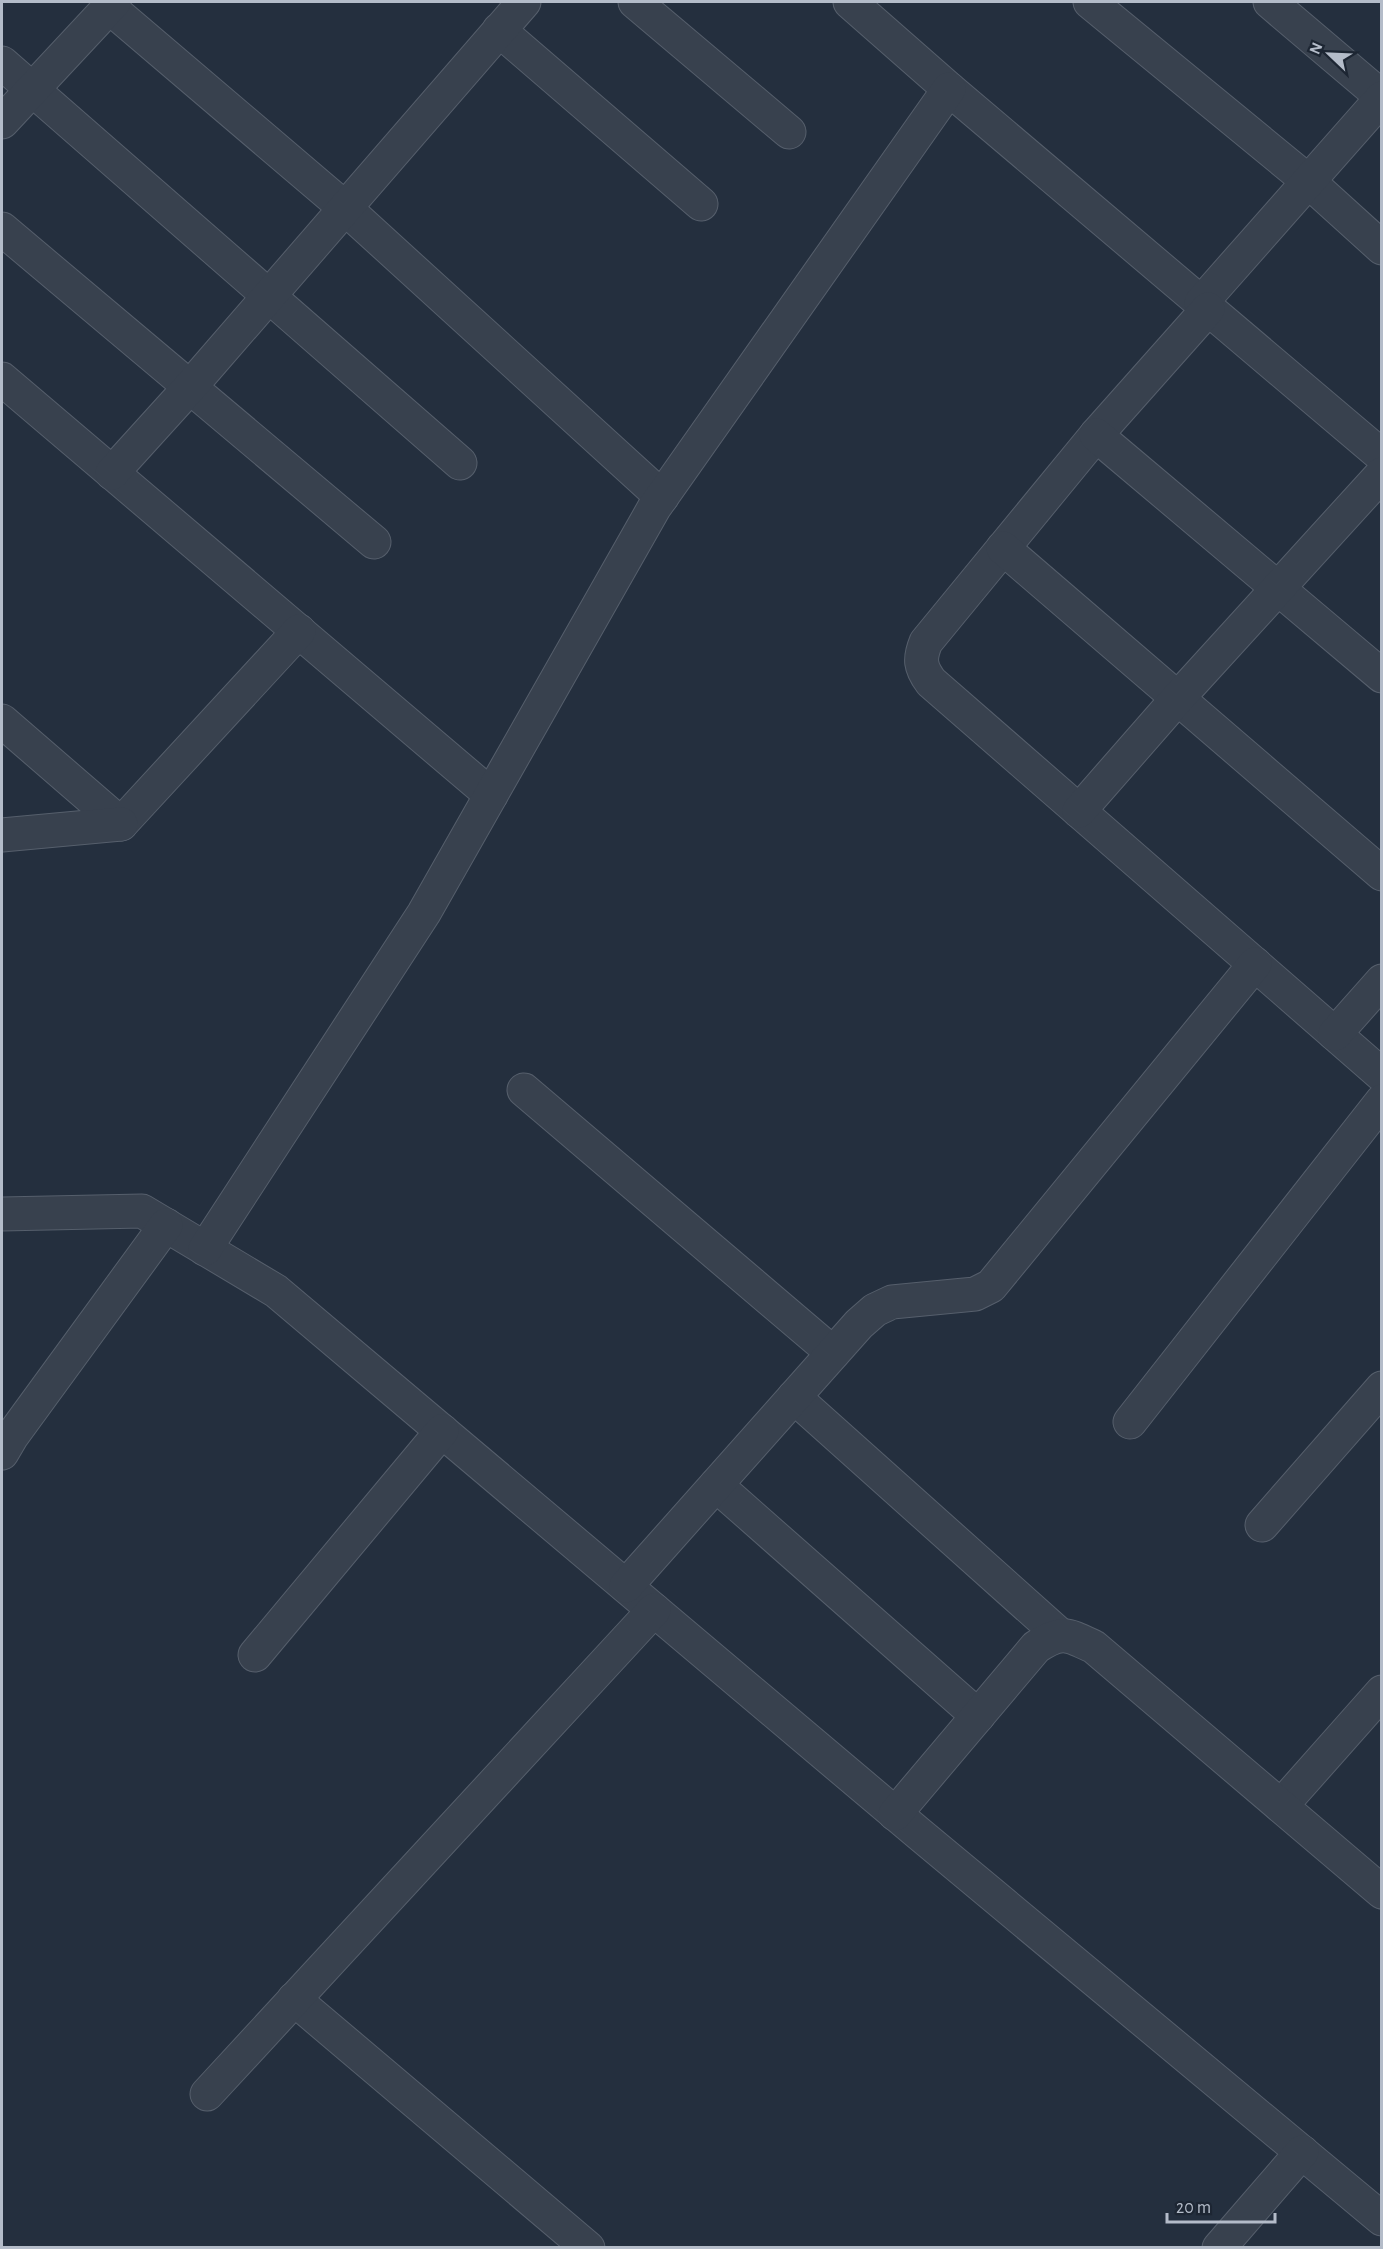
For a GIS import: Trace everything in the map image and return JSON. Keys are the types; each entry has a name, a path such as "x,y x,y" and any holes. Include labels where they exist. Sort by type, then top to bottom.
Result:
{"street":[{"path":"112,473 190,387 524,2"},
{"path":"636,2 789,132"},
{"path":"850,2 949,89 1382,456"},
{"path":"1090,2 1308,181 1382,248"},
{"path":"1270,2 1382,97 1308,181 1096,435 926,642 920,656 922,669 931,682 1382,1076"},
{"path":"2,122 111,4 345,208 662,496"},
{"path":"499,30 701,204"},
{"path":"2,63 460,463"},
{"path":"205,1249 424,913 662,496 949,89"},
{"path":"2,229 374,542"},
{"path":"2,379 491,795"},
{"path":"1096,435 1382,676"},
{"path":"1079,811 1382,474"},
{"path":"1003,548 1382,874"},
{"path":"2,835 121,825 299,631"},
{"path":"2,721 121,825"},
{"path":"626,1586 859,1324 875,1310 892,1302 975,1294 991,1286 1255,964"},
{"path":"1335,1034 1382,981"},
{"path":"524,1090 833,1353"},
{"path":"1130,1422 1382,1101"},
{"path":"2,1214 142,1211 276,1291 895,1814 1382,2218"},
{"path":"2,1453 12,1436 166,1225"},
{"path":"1262,1525 1382,1388"},
{"path":"794,1397 1060,1635"},
{"path":"255,1655 442,1431"},
{"path":"716,1485 978,1716"},
{"path":"207,2094 654,1610"},
{"path":"895,1814 1036,1647 1052,1637 1060,1635 1073,1637 1094,1647 1382,1892"},
{"path":"1281,1806 1382,1692"},
{"path":"294,1999 588,2247"},
{"path":"1219,2247 1302,2152"}]}
